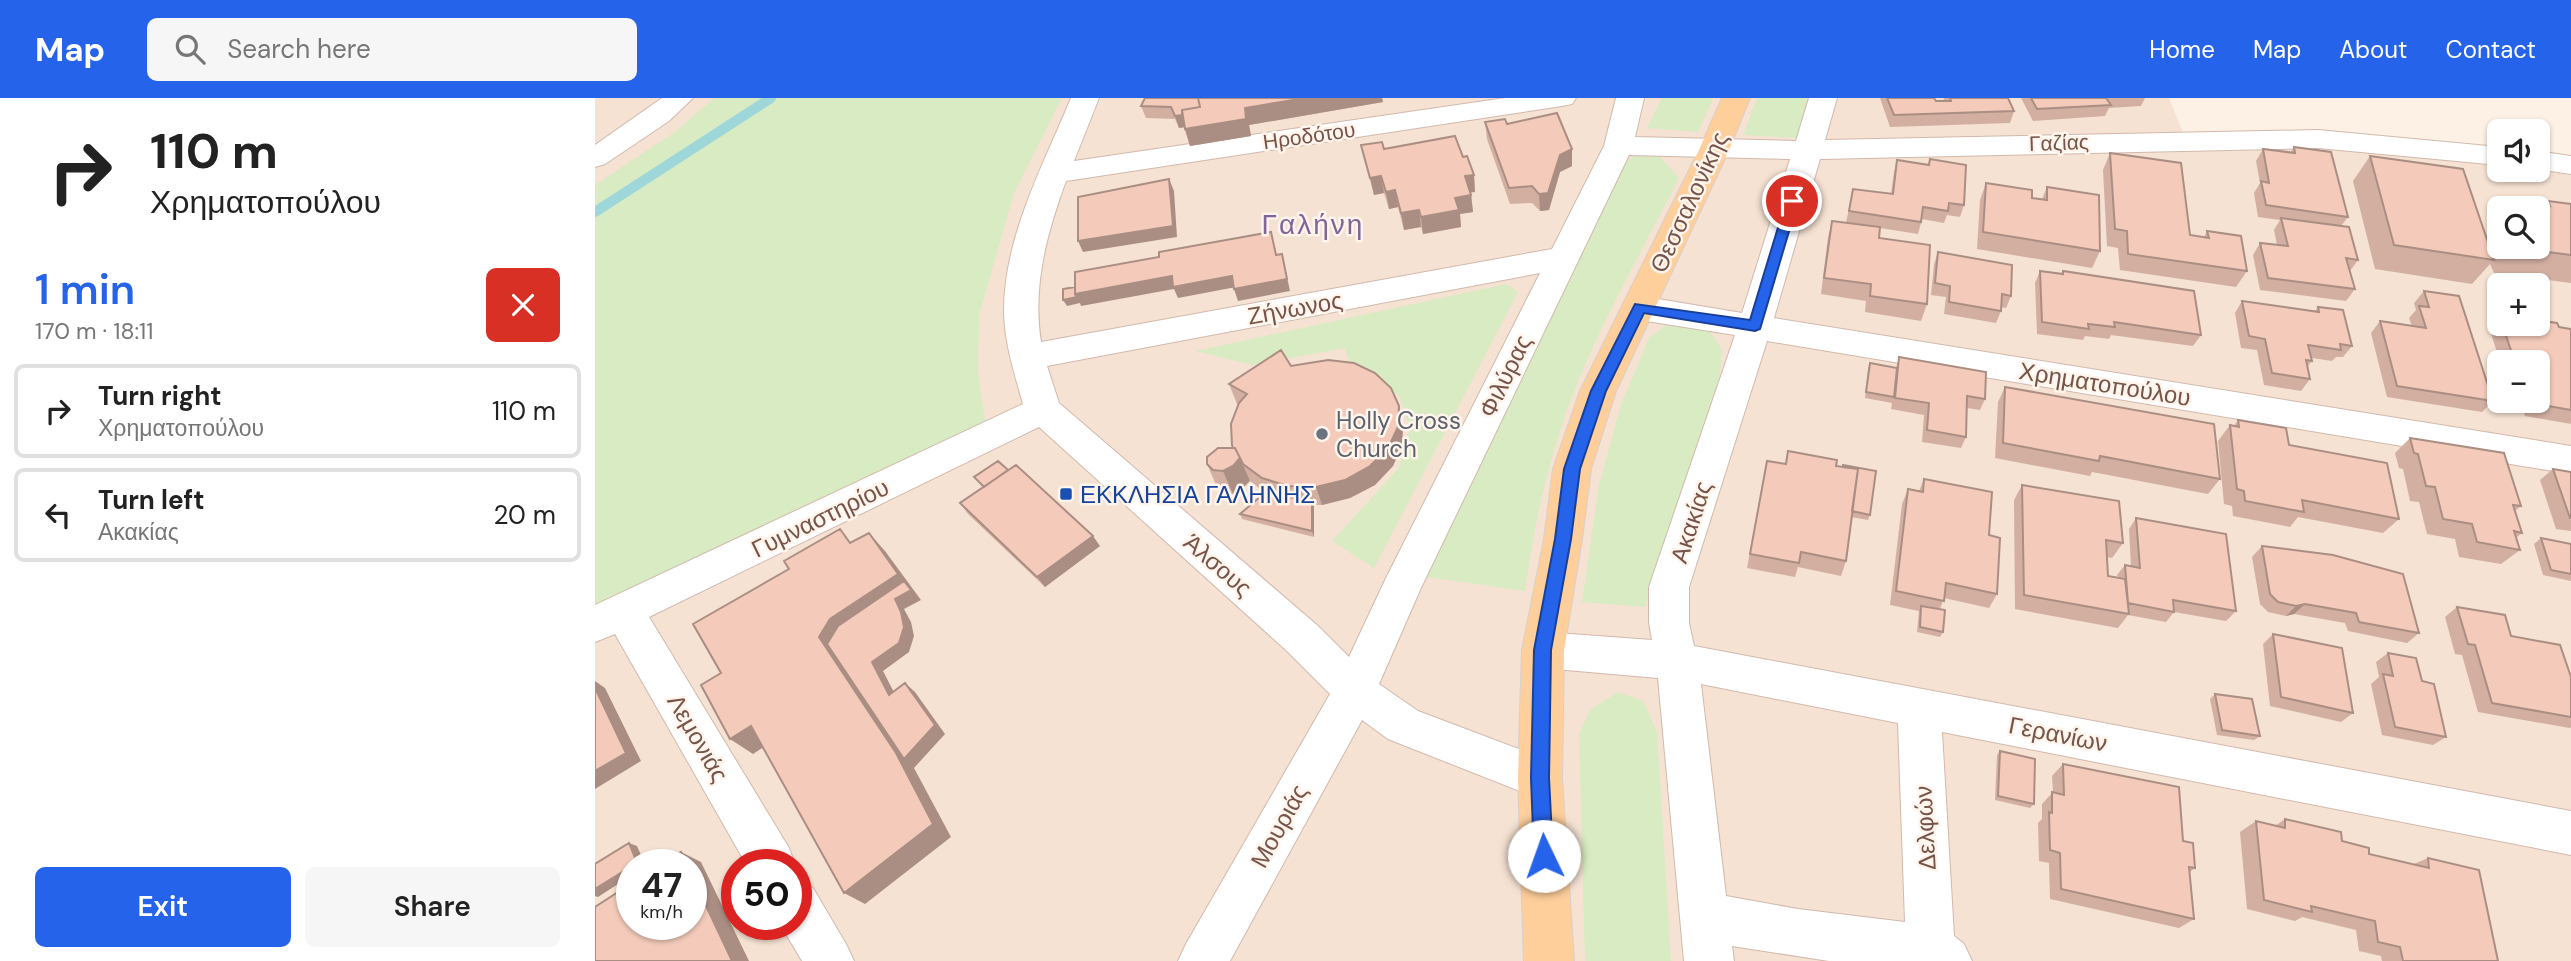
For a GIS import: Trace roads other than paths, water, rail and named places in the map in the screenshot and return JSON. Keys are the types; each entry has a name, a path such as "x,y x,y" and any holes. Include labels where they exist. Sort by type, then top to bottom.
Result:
{"main road":[{"name":"Θεσσαλονίκης","path":"1549,961 1540,778 1543,650 1563,539 1572,469 1598,391 1640,308 1736,98"}],"street":[{"path":"1043,410 1028,357 1020,302 1030,245 1084,98"},
{"name":"Ηροδότου","path":"1056,173 1562,98"},
{"name":"Φιλύρας","path":"1355,691 1400,590 1619,146 1630,98"},
{"name":"Ακακίας","path":"1707,939 1677,662 1669,623 1669,587 1755,326 1823,98"},
{"path":"595,123 669,107"},
{"path":"595,158 669,107"},
{"name":"Γαζίας","path":"1619,146 1807,150 2318,139 2487,155"},
{"path":"2550,162 2571,164"},
{"name":"Ζήνωνος","path":"1028,357 1563,258"},
{"name":"Χρηματοπούλου","path":"1640,308 2571,460"},
{"name":"Άλσους","path":"1043,410 1303,639 1355,691 1403,725 1540,778"},
{"name":"Γυμναστηρίου","path":"610,618 1043,410"},
{"name":"Λεμονιάς","path":"610,618 762,849"},
{"name":"Γερανίων","path":"1543,650 1677,662 1919,706 2571,833"},
{"name":"Μουριάς","path":"1203,961 1355,691"},
{"name":"Δελφών","path":"1919,706 1938,955"},
{"path":"812,932 829,961"},
{"path":"1707,939 1798,933 1938,955"}],"waterway":[{"path":"595,212 771,98"}],"place":[{"name":"Holly Cross Church","path":"1322,434"},
{"name":"ΕΚΚΛΗΣΙΑ ΓΑΛΗΝΗΣ","path":"1066,494"}],"district":[{"name":"Γαλήνη","path":"1313,224"}]}
